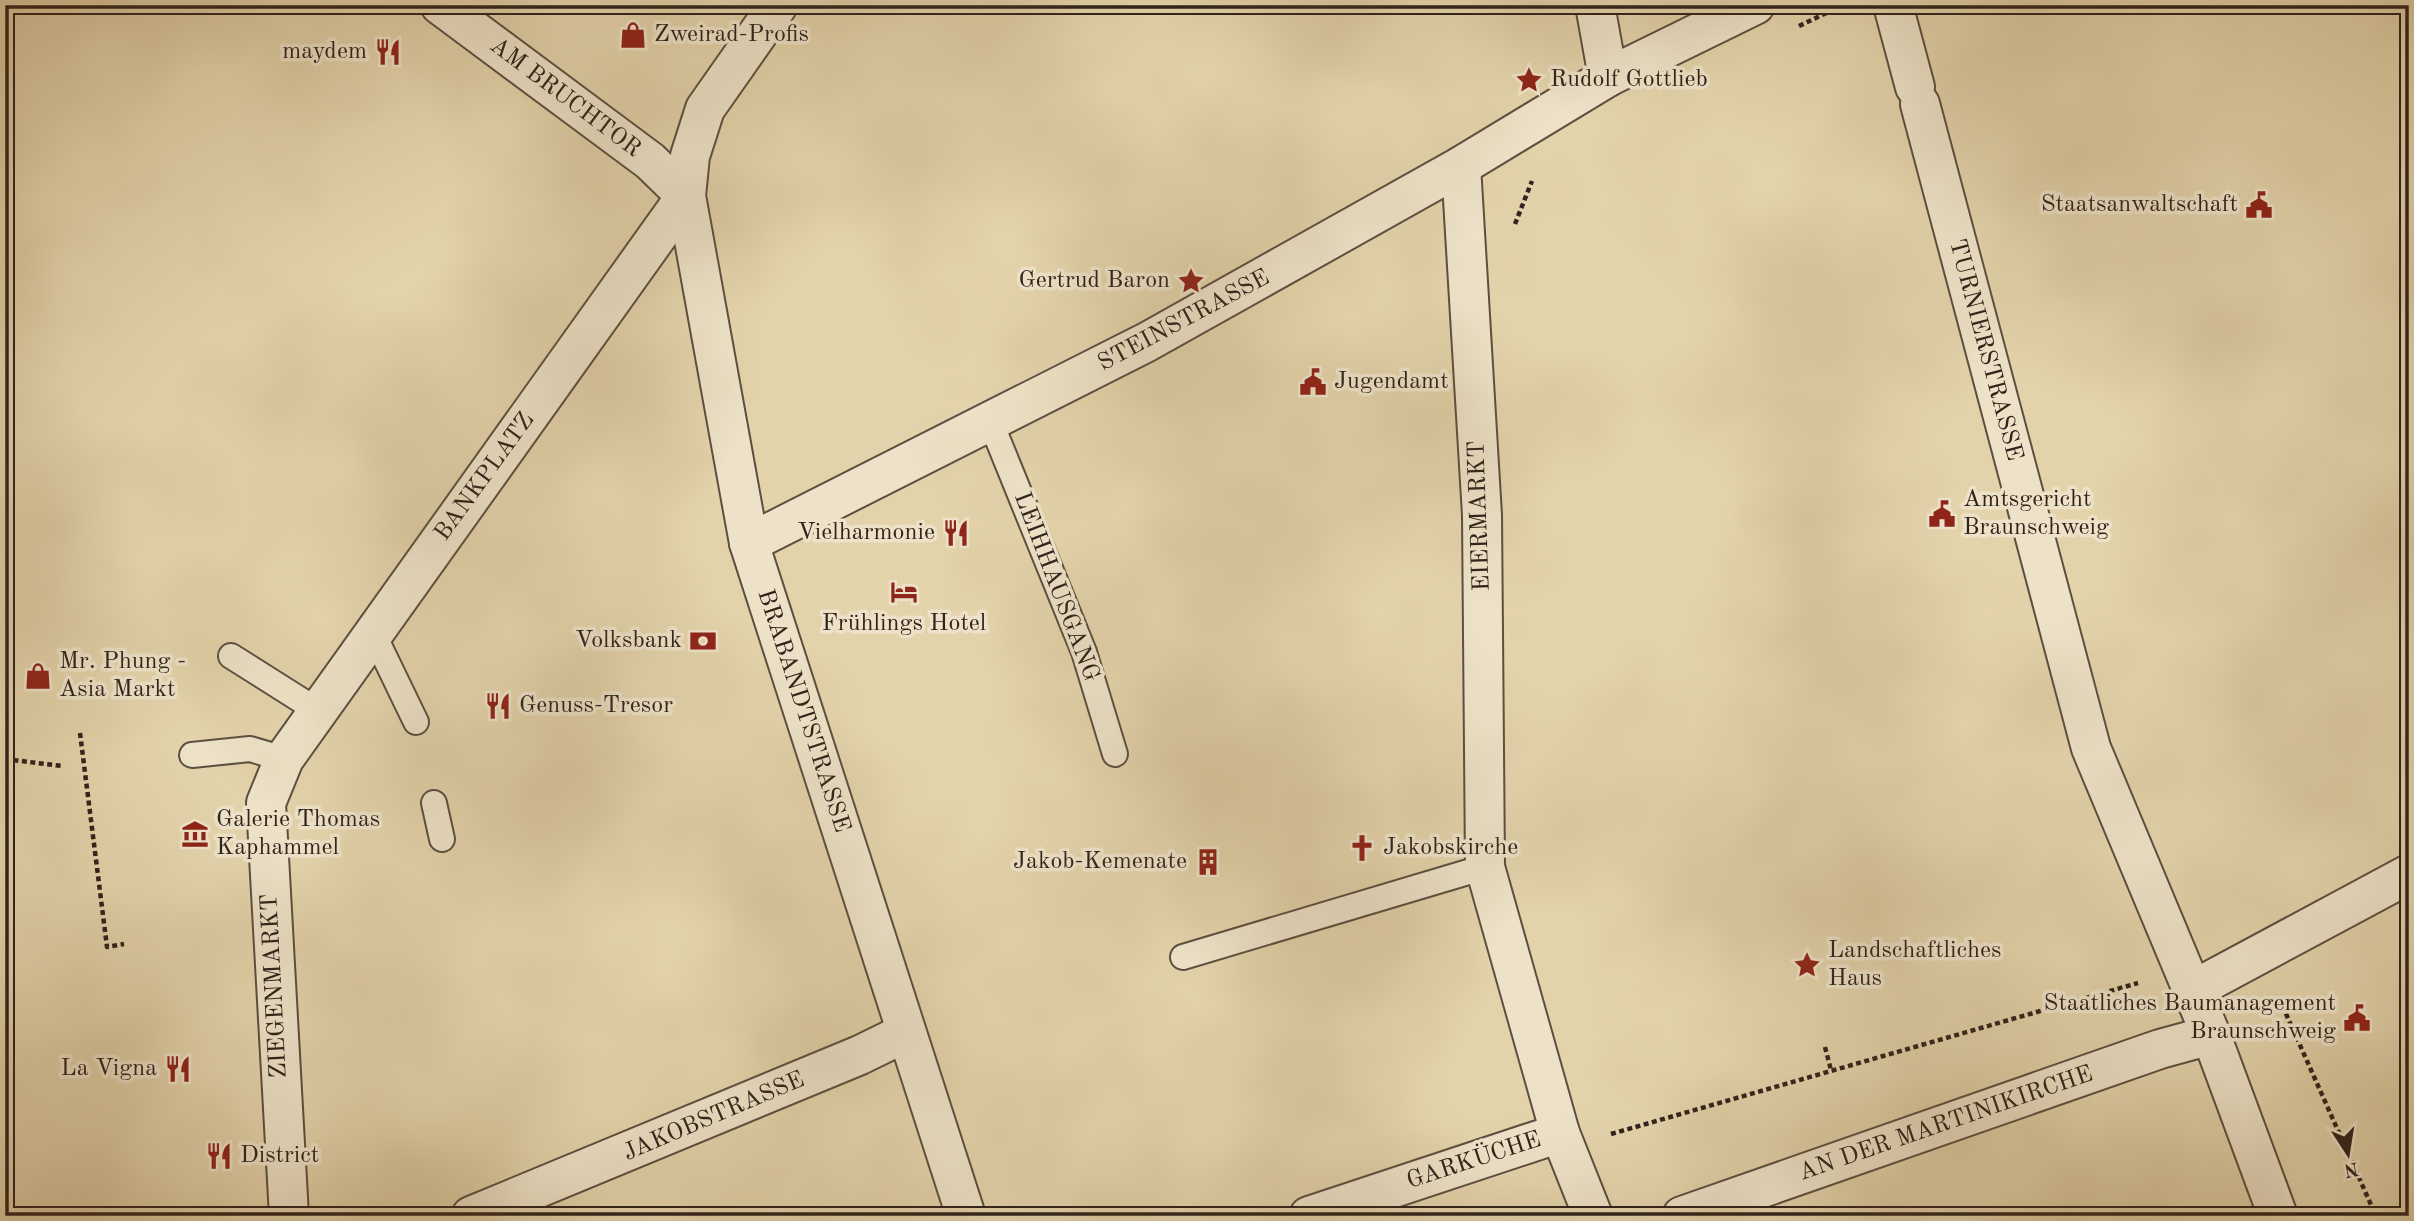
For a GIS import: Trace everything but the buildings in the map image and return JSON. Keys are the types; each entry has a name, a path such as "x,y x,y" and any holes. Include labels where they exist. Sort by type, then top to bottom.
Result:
{"street":[{"name":"AM BRUCHTOR","path":"440,5 650,161 686,195"},
{"path":"686,195 690,156 705,108 778,5"},
{"path":"1595,5 1608,77"},
{"name":"STEINSTRASSE","path":"749,543 992,423 1265,278 1461,166 1608,77 1755,5"},
{"name":"TURNIERSTRASSE","path":"1893,5 2091,748 2191,990"},
{"name":"EIERMARKT","path":"1461,166 1482,515 1485,867 1559,1133"},
{"name":"BRABANDTSTRASSE","path":"686,195 749,543 965,1216"},
{"name":"BANKPLATZ","path":"284,759 686,195"},
{"name":"ZIEGENMARKT","path":"284,759 266,803 289,1216"},
{"path":"2278,1216 2211,1035 2191,990 2409,874"},
{"name":"JAKOBSTRASSE","path":"471,1216 521,1198 860,1055 905,1033"},
{"name":"AN DER MARTINIKIRCHE","path":"1682,1216 2160,1049 2211,1035"},
{"path":"1559,1133 1593,1216"},
{"name":"GARKÜCHE","path":"1309,1216 1559,1133"}],"lane":[{"name":"LEIHHAUSGANG","path":"992,423 1084,652 1115,754"},
{"path":"373,633 416,722"},
{"path":"231,656 318,711"},
{"path":"192,755 250,749 284,759"},
{"path":"434,803 442,839"},
{"path":"1183,957 1485,867"}],"path":[{"path":"1787,32 1843,5"},
{"path":"1515,236 1515,224 1534,176"},
{"path":"80,733 107,947 124,944"},
{"path":"5,759 62,766"},
{"path":"1601,1137 2147,981"},
{"path":"2275,987 2376,1216"},
{"path":"1825,1047 1831,1070"}],"place":[{"name":"Zweirad-Profis","path":"633,35"},
{"name":"maydem","path":"388,52"},
{"name":"Rudolf Gottlieb","path":"1529,80"},
{"name":"Staatsanwaltschaft","path":"2259,205"},
{"name":"Gertrud Baron","path":"1191,281"},
{"name":"Jugendamt","path":"1313,382"},
{"name":"Amtsgericht Braunschweig","path":"1942,514"},
{"name":"Vielharmonie","path":"956,533"},
{"name":"Frühlings Hotel","path":"904,592"},
{"name":"Volksbank","path":"703,641"},
{"name":"Mr. Phung - Asia Markt","path":"38,676"},
{"name":"Genuss-Tresor","path":"498,706"},
{"name":"Galerie Thomas Kaphammel","path":"195,834"},
{"name":"Jakobskirche","path":"1362,848"},
{"name":"Jakob-Kemenate","path":"1208,862"},
{"name":"Landschaftliches Haus","path":"1807,965"},
{"name":"Staatliches Baumanagement Braunschweig","path":"2357,1018"},
{"name":"La Vigna","path":"178,1069"},
{"name":"District","path":"219,1156"}]}
